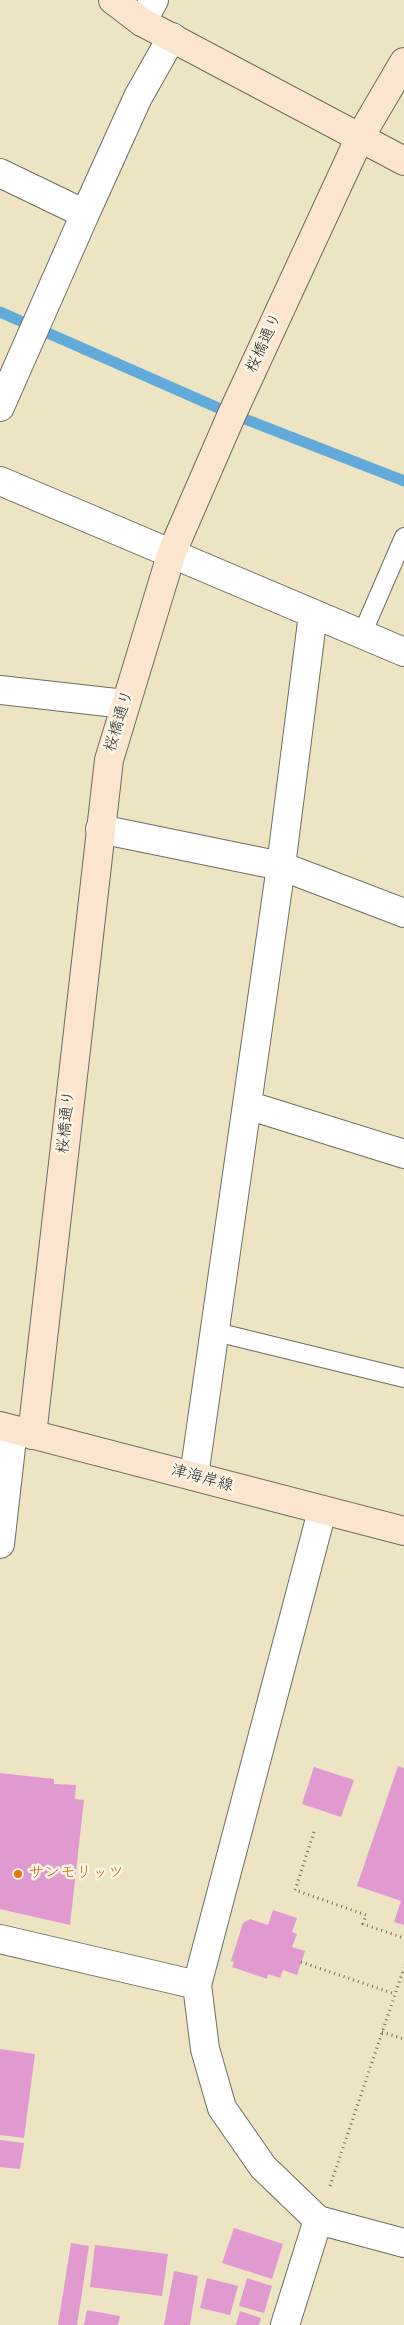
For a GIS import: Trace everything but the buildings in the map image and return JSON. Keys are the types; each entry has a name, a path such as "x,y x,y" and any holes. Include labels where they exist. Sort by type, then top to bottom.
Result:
{"street":[{"path":"112,0 148,11 172,37 404,161"},
{"path":"0,407 138,97 172,37"},
{"name":"桜橋通り","path":"15,1430 109,760 172,552 232,414 360,137 404,62"},
{"path":"0,172 85,214"},
{"path":"0,481 172,552 404,652"},
{"path":"194,1476 281,866 313,614"},
{"path":"0,690 125,704"},
{"path":"100,829 281,866 404,913"},
{"path":"247,1105 404,1154"},
{"path":"0,1544 15,1430"},
{"name":"津海岸線","path":"15,1430 322,1511 404,1530"},
{"path":"322,1511 198,1985 205,2049 222,2108 263,2167 318,2220 404,2242"},
{"path":"0,1939 198,1985"},
{"path":"285,2325 318,2220"}],"lane":[{"path":"362,634 404,537"},
{"path":"216,1332 404,1378"}],"path":[{"path":"314,1832 294,1890 366,1915 363,1924 404,1938"},
{"path":"301,1962 395,1994"},
{"path":"318,2220 404,1968"},
{"path":"382,2032 404,2039"}],"waterway":[{"path":"0,312 232,414 404,481"}],"place":[{"name":"サンモリッツ","path":"18,1874"}]}
